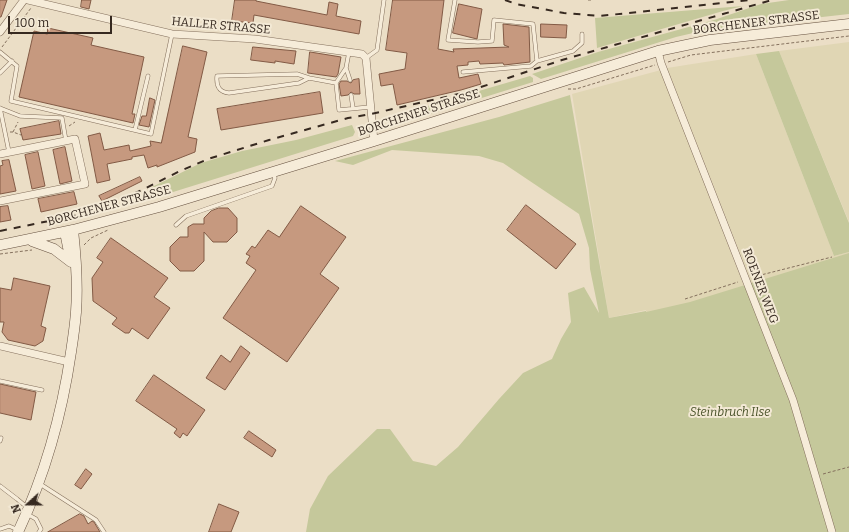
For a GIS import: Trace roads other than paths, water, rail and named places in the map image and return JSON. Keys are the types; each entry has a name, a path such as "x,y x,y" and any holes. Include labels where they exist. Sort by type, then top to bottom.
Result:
{"main road":[{"name":"BORCHENER STRASSE","path":"0,245 69,231 160,207 658,51 710,40 849,24"},
{"path":"69,231 71,262 76,277"},
{"path":"18,531 38,484 54,435 69,362 76,312 76,262 69,231"},
{"path":"30,240 54,249 71,262"}],"street":[{"path":"0,32 24,0"},
{"name":"HALLER STRASSE","path":"31,1 172,34 256,39 362,54 366,58"},
{"name":"ROENER WEG","path":"658,51 661,63 793,400 832,532"},
{"path":"366,58 374,141"},
{"path":"0,154 75,139 86,184 0,201"},
{"path":"0,346 69,362"}],"lane":[{"path":"366,58 377,50 384,0"},
{"path":"455,0 448,40 478,42 492,41 494,20 533,24 538,61"},
{"path":"0,50 17,66 11,101 151,134 172,34"},
{"path":"463,72 531,66 538,61 573,51 582,43 582,34"},
{"path":"349,52 346,68 336,83 339,110 371,107"},
{"path":"0,73 12,61"},
{"path":"346,68 350,80"},
{"path":"308,78 299,83 229,93 223,93 219,89 216,82 216,76 297,74 308,78 336,83"},
{"path":"135,130 148,76"},
{"path":"351,95 354,108"},
{"path":"9,152 0,108 20,116 62,118 66,141"},
{"path":"176,225 186,216 272,186 275,178 273,172"},
{"path":"0,381 42,390"},
{"path":"38,484 96,520 104,532"},
{"path":"0,486 18,498 27,512 36,518 41,529 39,532"},
{"path":"0,529 9,526 18,531"}],"railway":[{"path":"505,0 516,4 564,13 600,16 750,0"},
{"path":"0,231 93,212 208,159 269,140 348,118 463,93 562,60 772,0"}],"park label":[{"name":"Steinbruch Ilse","path":"730,413"}]}
